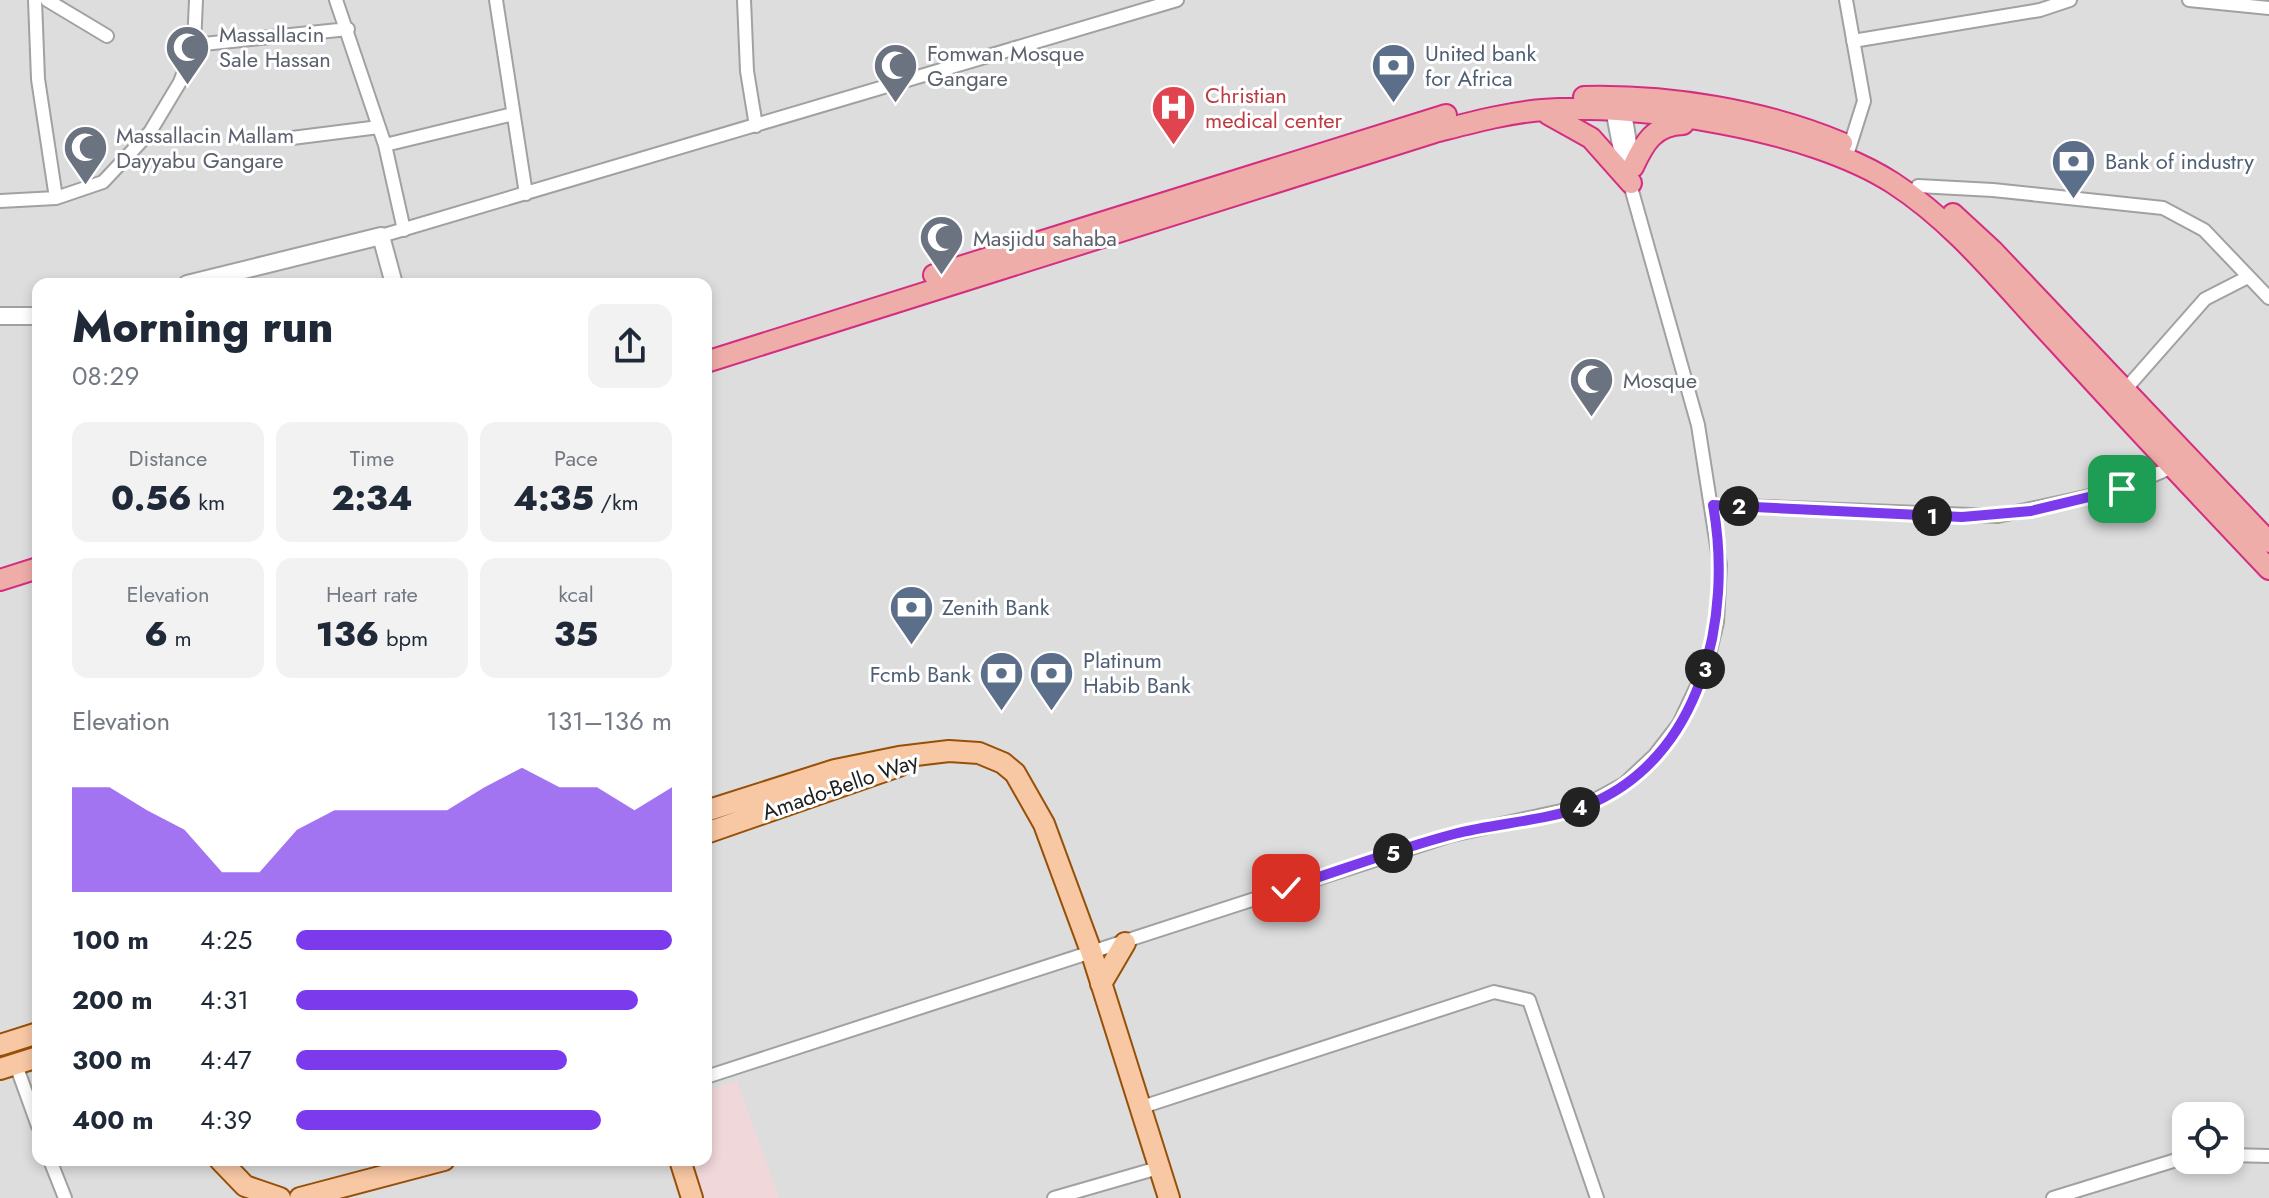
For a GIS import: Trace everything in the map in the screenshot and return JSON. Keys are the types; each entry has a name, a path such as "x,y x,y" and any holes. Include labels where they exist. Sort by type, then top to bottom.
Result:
{"highway":[{"path":"712,345 1415,123 1521,101 1618,104 1761,117 1885,164 1918,186 1992,250 2124,391 2269,569"},
{"path":"712,360 1435,132 1541,110 1618,104 1847,152 1895,184 1936,215 2181,463 2269,542"},
{"path":"1541,110 1591,138 1632,175 1644,144 1655,132 1674,124 1705,123"},
{"path":"0,567 32,557"},
{"path":"0,580 32,570"}],"main road":[{"path":"933,754 979,753 1003,763 1015,773 1044,824 1092,954 1169,1198"},
{"name":"Amado-Bello Way","path":"712,809 870,761 933,754"},
{"name":"Amado-Bello Way","path":"712,831 933,754"},
{"path":"1101,984 1125,943"},
{"path":"0,1045 32,1035"},
{"path":"8,1067 32,1059"},
{"path":"300,1198 421,1166"},
{"path":"681,1166 692,1198"},
{"path":"233,1176 280,1198"}],"street":[{"path":"35,0 38,79 56,198"},
{"path":"47,0 107,36"},
{"path":"0,201 56,198 103,182 150,132 180,82 194,45 196,0"},
{"path":"336,0 385,145 404,230"},
{"path":"506,0 496,0 526,194"},
{"path":"744,0 747,71 756,126"},
{"path":"211,278 404,230 1177,0"},
{"path":"1846,0 1864,101 1847,152"},
{"path":"1853,41 2040,10 2070,0"},
{"path":"2189,0 2269,8"},
{"path":"194,45 348,29"},
{"path":"712,1075 1452,835 1584,806 1624,784 1668,742 1690,705 1706,667 1720,594 1713,505 1698,425 1640,213 1618,104"},
{"path":"385,145 513,114"},
{"path":"292,138 379,127"},
{"path":"1918,186 1993,190 2163,208 2204,230 2269,298"},
{"path":"381,236 392,278"},
{"path":"2124,391 2205,299 2248,277"},
{"path":"0,316 32,316"},
{"path":"1713,505 1998,516 2094,497 2149,480 2181,463"},
{"path":"1139,1108 1494,992 1529,1000 1597,1198"},
{"path":"8,1067 32,1114"},
{"path":"2244,1155 2269,1156"},
{"path":"2053,1198 2172,1161"},
{"path":"52,1166 65,1198"},
{"path":"1054,1198 1158,1168"}],"shaded area":[{"path":"0,0 2269,0 2269,1198 0,1198"},
{"path":"737,1081 779,1198 703,1198 693,1166 712,1166 712,1088"}],"place":[{"name":"Massallacin Sale Hassan","path":"188,86"},
{"name":"Fomwan Mosque Gangare","path":"896,105"},
{"name":"United bank for Africa","path":"1394,105"},
{"name":"Christian medical center","path":"1174,147"},
{"name":"Massallacin Mallam Dayyabu Gangare","path":"85,187"},
{"name":"Bank of industry","path":"2074,200"},
{"name":"Masjidu sahaba","path":"942,277"},
{"name":"Mosque","path":"1592,419"},
{"name":"Zenith Bank","path":"911,646"},
{"name":"Platinum Habib Bank","path":"1052,712"},
{"name":"Fcmb Bank","path":"1002,713"}],"route":[{"path":"1286,888 1452,835 1584,806 1610,794 1642,769 1668,742 1690,705 1713,644 1720,594 1720,565 1713,505 1998,516 2080,501 2122,489"}]}
